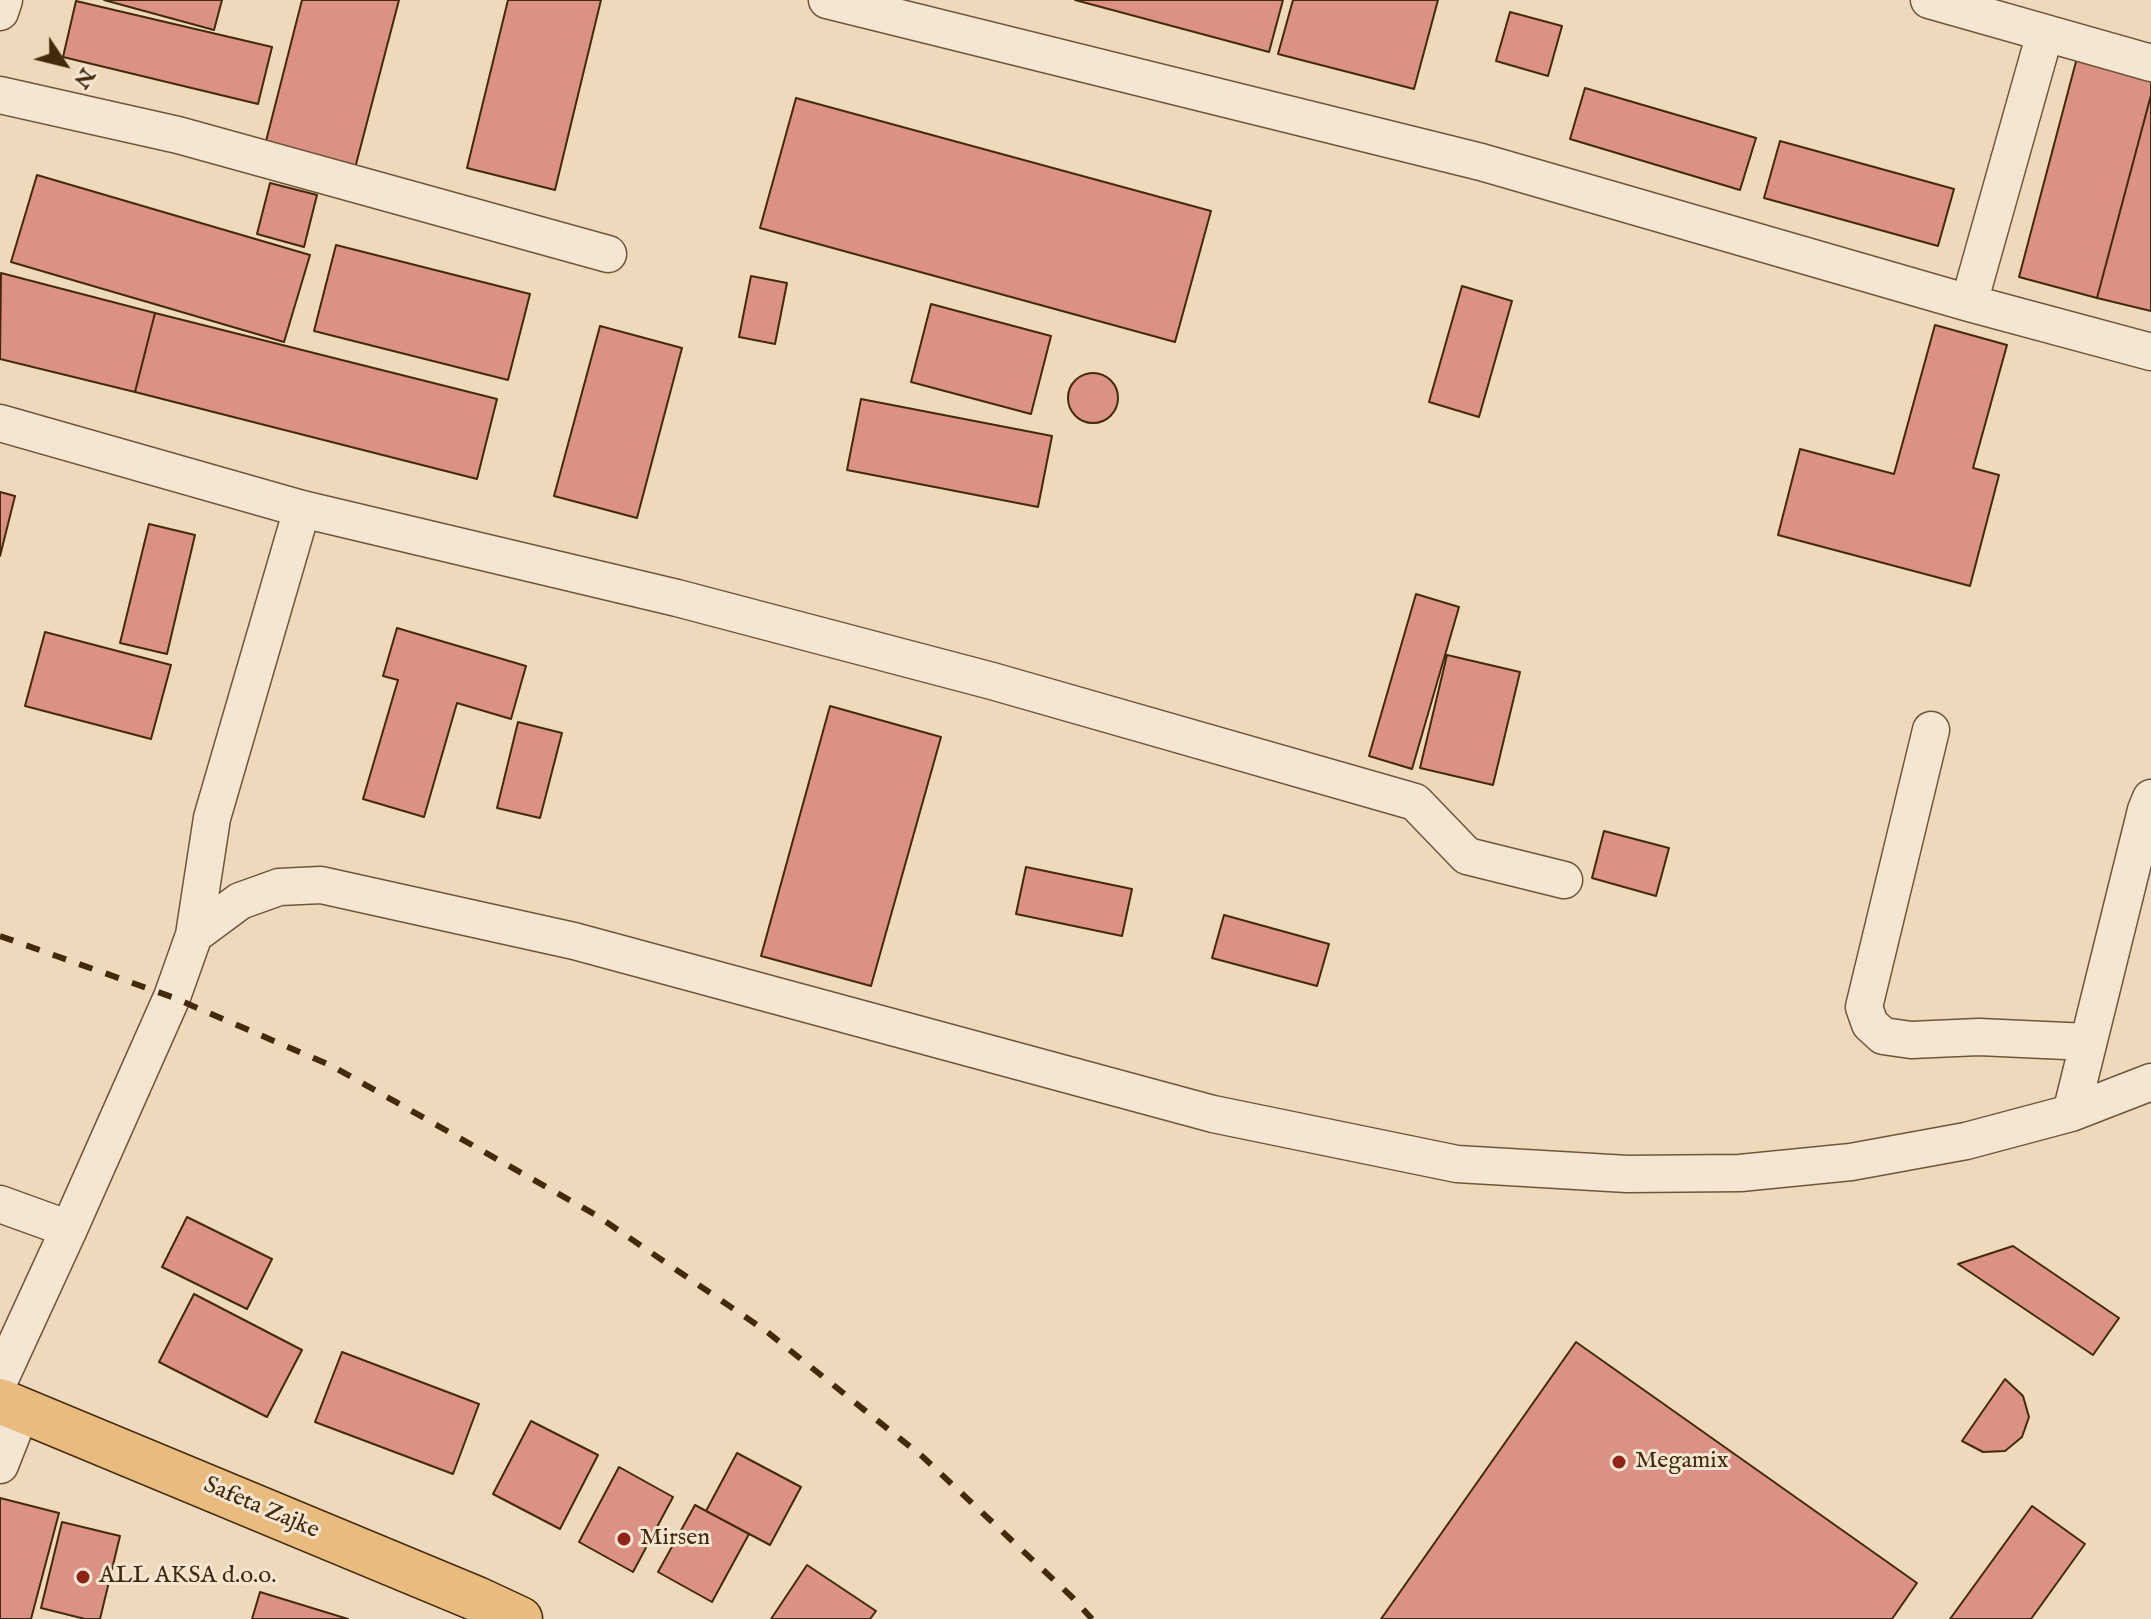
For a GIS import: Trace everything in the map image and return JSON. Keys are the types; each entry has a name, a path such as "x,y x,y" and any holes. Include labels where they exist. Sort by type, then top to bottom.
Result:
{"main road":[{"name":"Safeta Zajke","path":"7,1396 520,1619"}],"lane":[{"path":"0,12 4,0"},
{"path":"827,0 1481,162 1969,303 2151,352"},
{"path":"1929,0 2151,63"},
{"path":"1969,303 2045,33"},
{"path":"0,95 178,135 608,254"},
{"path":"0,423 302,509 677,598 962,673 1415,802 1467,856 1564,880"},
{"path":"0,1465 7,1396 69,1229 172,997 194,935 212,818 302,509"},
{"path":"1931,730 1864,1007 1870,1024 1883,1036 1911,1040 1979,1037 2088,1042"},
{"path":"2071,1113 2151,798"},
{"path":"194,935 240,901 279,887 321,885 574,941 1213,1114 1457,1164 1627,1174 1740,1173 1851,1162 1966,1141 2071,1113 2151,1082"},
{"path":"0,1204 69,1229"}],"building":[{"path":"104,0 222,0 214,30"},
{"path":"302,0 399,0 354,172 264,149"},
{"path":"508,0 601,0 555,190 467,168"},
{"path":"1075,0 1283,0 1269,52"},
{"path":"1293,0 1438,0 1414,89 1278,54"},
{"path":"76,1 272,47 258,104 63,57"},
{"path":"1510,12 1562,26 1548,76 1496,61"},
{"path":"2078,54 2151,74 2151,95 2097,298 2019,277"},
{"path":"1585,88 1756,138 1740,190 1570,139"},
{"path":"2151,95 2151,311 2097,298"},
{"path":"796,98 1211,211 1175,342 760,228"},
{"path":"1780,141 1954,189 1938,246 1764,198"},
{"path":"37,175 310,255 284,342 11,262"},
{"path":"270,183 317,195 304,247 257,234"},
{"path":"336,245 530,294 508,380 314,331"},
{"path":"1,273 155,313 135,392 0,359"},
{"path":"751,276 787,283 775,344 739,337"},
{"path":"1462,286 1512,301 1479,417 1429,402"},
{"path":"931,304 1051,336 1031,414 911,382"},
{"path":"155,313 497,399 477,479 135,392"},
{"path":"1935,325 2007,345 1973,468 1999,475 1970,586 1778,535 1800,449 1894,474"},
{"path":"600,326 682,348 637,518 554,496"},
{"path":"1093,373 1111,380 1118,398 1111,416 1093,423 1075,416 1068,398 1075,380"},
{"path":"861,399 1052,436 1038,507 847,470"},
{"path":"0,492 15,496 0,556"},
{"path":"149,524 195,535 167,654 120,643"},
{"path":"1416,594 1459,607 1412,769 1369,756"},
{"path":"397,628 526,666 511,719 457,703 424,817 363,799 398,680 383,676"},
{"path":"45,632 171,665 151,739 25,706"},
{"path":"1447,655 1520,672 1493,785 1420,768"},
{"path":"830,706 941,737 871,986 761,956"},
{"path":"518,722 562,733 540,818 497,808"},
{"path":"1604,831 1669,848 1656,896 1592,878"},
{"path":"1026,867 1132,889 1122,936 1016,914"},
{"path":"1224,915 1329,944 1317,986 1212,958"},
{"path":"187,1217 272,1259 247,1309 162,1267"},
{"path":"2013,1246 2119,1318 2093,1355 1958,1264"},
{"path":"194,1294 302,1350 267,1417 159,1362"},
{"name":"Megamix","path":"1576,1342 1917,1583 1892,1619 1381,1619"},
{"path":"342,1352 479,1404 453,1474 315,1422"},
{"path":"2005,1379 2023,1396 2029,1417 2022,1437 2005,1451 1983,1452 1962,1441"},
{"path":"531,1421 598,1455 560,1529 493,1494"},
{"path":"737,1453 801,1487 770,1545 706,1511"},
{"path":"619,1467 673,1497 633,1572 579,1542"},
{"path":"0,1498 59,1513 31,1619 0,1619"},
{"path":"695,1505 749,1534 712,1602 658,1572"},
{"path":"2032,1506 2085,1544 2031,1619 1950,1619"},
{"path":"62,1522 120,1536 100,1619 85,1619 41,1608"},
{"path":"807,1565 876,1611 870,1619 771,1619"},
{"path":"260,1592 348,1619 252,1619"}],"railway":[{"path":"0,936 172,997 332,1066 596,1215 766,1331 923,1457 1092,1619"}],"place":[{"name":"Megamix","path":"1619,1462"},
{"name":"Mirsen","path":"624,1539"},
{"name":"ALL AKSA d.o.o.","path":"83,1577"}]}
